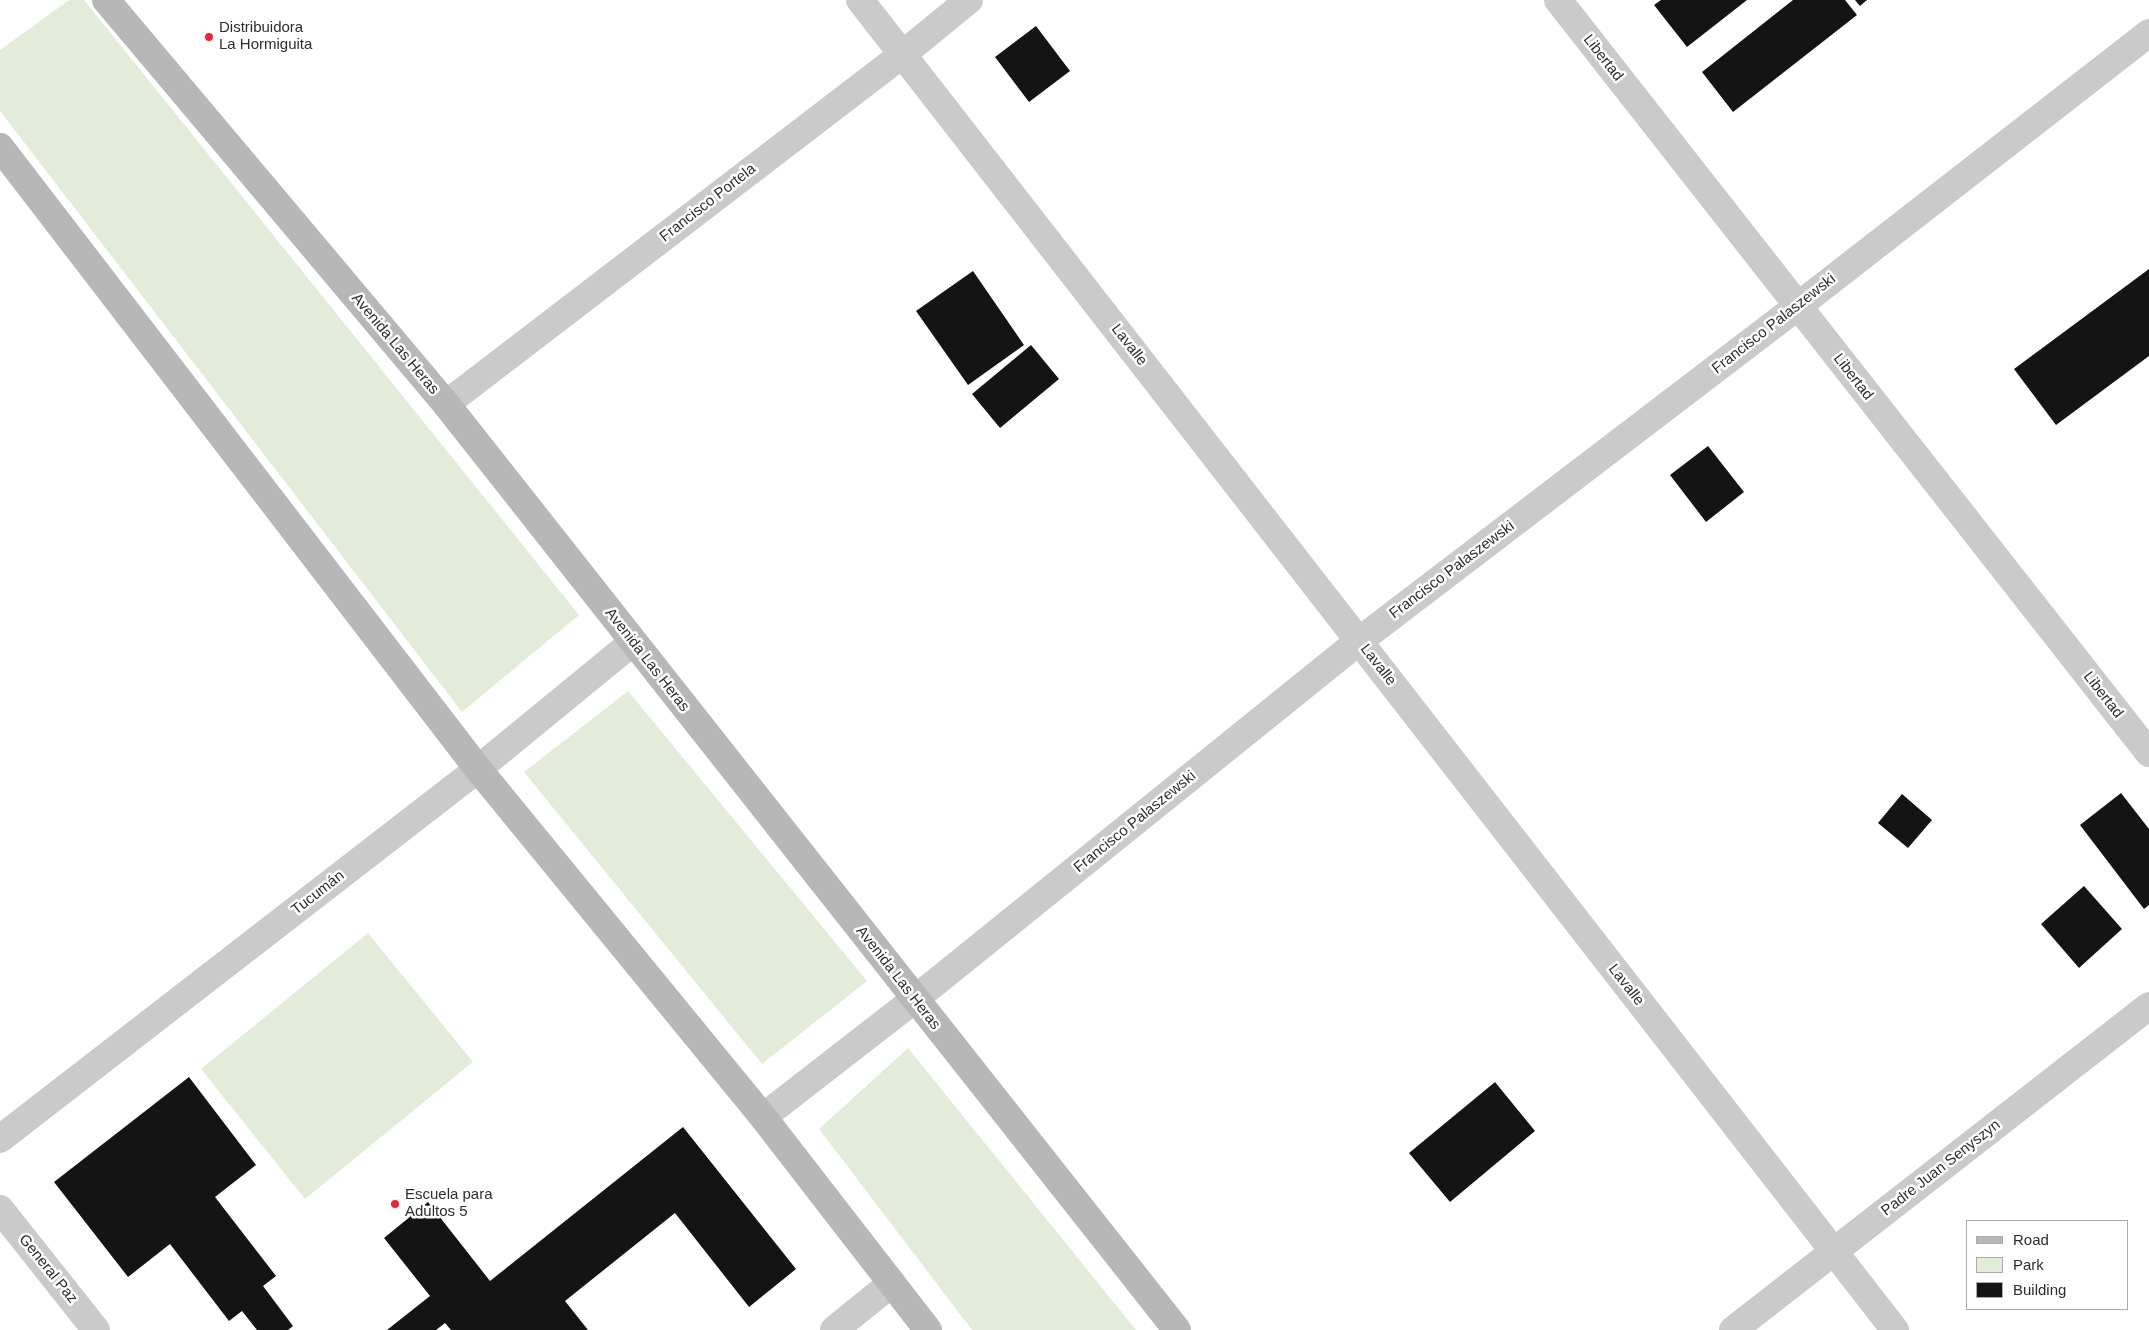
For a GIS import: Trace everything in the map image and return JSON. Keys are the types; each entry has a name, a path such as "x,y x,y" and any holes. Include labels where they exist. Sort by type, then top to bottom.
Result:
{"main road":[{"name":"Avenida Las Heras","path":"106,0 446,404 1177,1330"},
{"path":"0,147 478,769 763,1116 928,1330"}],"street":[{"name":"Lavalle","path":"860,0 1894,1330"},
{"name":"Francisco Portela","path":"446,404 903,54 969,0"},
{"name":"Libertad","path":"1558,0 2149,753"},
{"name":"Francisco Palaszewski","path":"763,1116 915,999 1360,641 1798,306 2149,32"},
{"name":"Tucumán","path":"0,1139 478,769 633,642"},
{"name":"Padre Juan Senyszyn","path":"1732,1330 2149,1006"},
{"name":"General Paz","path":"0,1209 96,1330"},
{"path":"834,1330 892,1283"}],"green space":[{"path":"69,0 84,0 579,615 462,712 0,111 0,50"},
{"path":"628,691 867,981 762,1064 524,772"},
{"path":"368,933 473,1062 305,1199 201,1069"},
{"path":"908,1048 1136,1330 972,1330 819,1129"}],"building":[{"path":"1661,0 1747,0 1687,47 1654,5"},
{"path":"1793,0 1845,0 1857,15 1733,112 1702,72"},
{"path":"1855,0 1867,0 1860,6"},
{"path":"1036,26 1070,71 1029,102 995,57"},
{"path":"2149,269 2149,356 2056,425 2014,369"},
{"path":"973,271 1024,345 968,385 916,311"},
{"path":"1031,345 1059,379 1000,428 972,394"},
{"path":"1708,446 1744,492 1706,522 1670,475"},
{"path":"2121,793 2149,829 2149,905 2144,909 2080,825"},
{"path":"1902,794 1932,820 1908,848 1878,823"},
{"path":"2084,886 2122,929 2079,968 2041,924"},
{"path":"189,1077 256,1165 215,1197 276,1276 263,1286 293,1326 288,1330 257,1330 242,1311 229,1321 170,1244 128,1277 54,1182"},
{"path":"1495,1082 1535,1131 1450,1202 1409,1153"},
{"path":"683,1127 796,1269 749,1307 675,1213 565,1301 588,1330 451,1330 445,1323 436,1330 387,1330 430,1296 384,1238 428,1202 490,1281"}],"place":[{"name":"Distribuidora La Hormiguita","path":"209,37"},
{"name":"Escuela para Adultos 5","path":"395,1204"}]}
